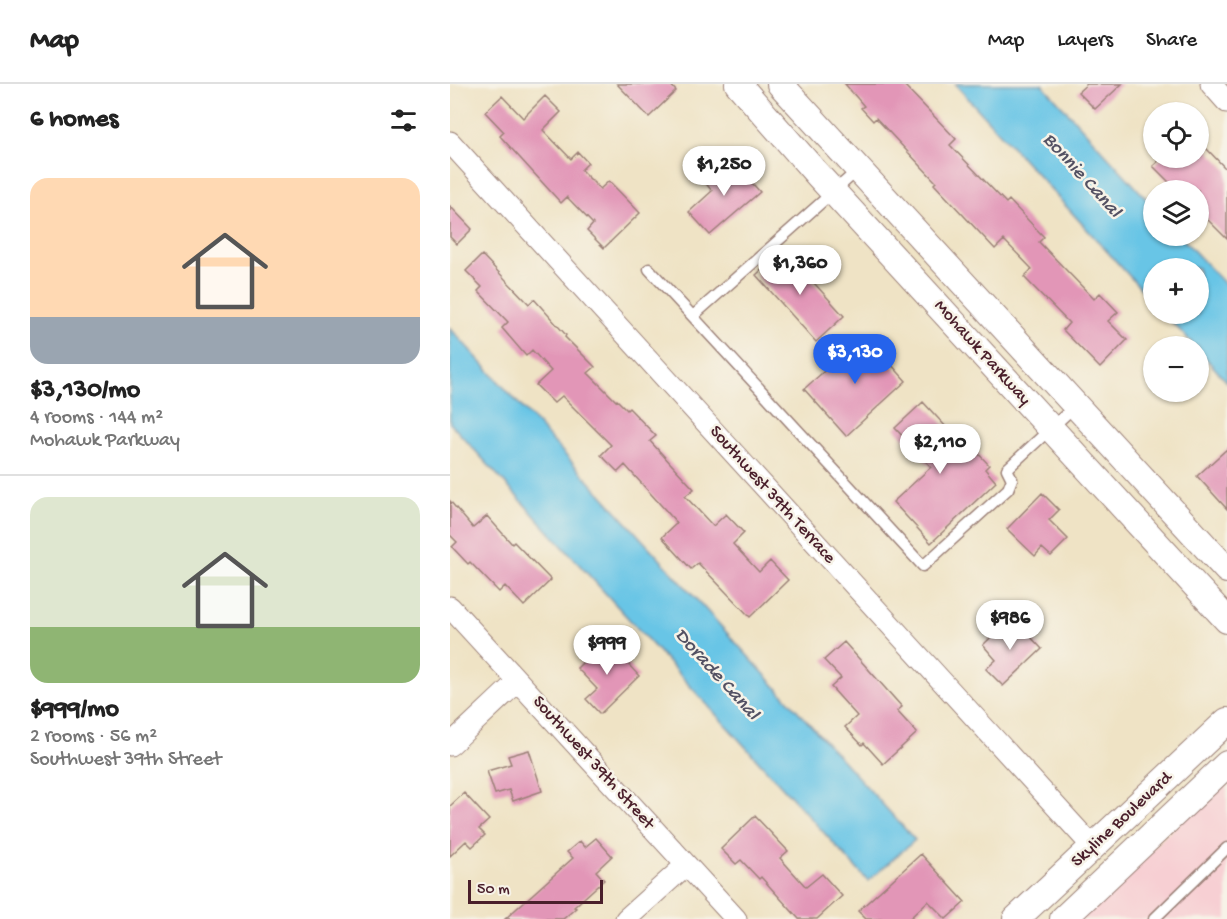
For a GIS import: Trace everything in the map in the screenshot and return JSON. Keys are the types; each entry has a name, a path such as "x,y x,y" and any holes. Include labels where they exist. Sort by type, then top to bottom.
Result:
{"street":[{"name":"Mohawk Parkway","path":"738,84 1050,429 1227,620"},
{"name":"Mohawk Parkway","path":"780,84 1227,570"},
{"path":"1211,84 1227,102"},
{"name":"Southwest 39th Terrace","path":"450,142 1093,847"},
{"name":"Southwest 39th Street","path":"450,607 736,919"},
{"path":"450,745 518,681"},
{"name":"Skyline Boulevard","path":"1016,919 1227,722"},
{"name":"Skyline Boulevard","path":"1063,919 1227,764"},
{"path":"626,919 686,865"}],"lane":[{"path":"693,316 859,169"},
{"path":"649,269 923,566 1008,489 1012,479 1007,469 1076,405"},
{"path":"1154,919 1227,848"}],"shaded area":[{"path":"1227,778 1227,919 1077,919"}],"water":[{"name":"Bonnie Canal","path":"955,84 1042,84 1143,195 1143,246 1189,246 1201,258 1143,258 1143,291"},
{"path":"1209,267 1227,286 1227,382 1209,362 1209,336 1185,336 1174,324 1209,324"},
{"name":"Dorade Canal","path":"450,328 915,840 868,881 450,423"}],"building":[{"path":"617,84 670,84 676,91 649,117"},
{"path":"845,84 903,84 956,139 950,145 1006,203 1009,200 1044,237 1039,242 1094,299 1100,293 1118,312 1108,321 1127,340 1100,368 1063,330 1069,323 1024,277 1032,269 1004,240 995,249 876,118 873,121 861,108 864,106"},
{"path":"1087,84 1122,84 1095,109 1078,92"},
{"path":"502,96 523,118 545,96 561,112 543,130 571,159 578,152 588,163 581,170 600,189 609,181 640,213 604,248 587,231 593,224 567,197 561,203 500,136 504,132 485,112"},
{"path":"1209,151 1227,170 1227,239 1209,221 1209,180 1167,180 1155,168 1209,168"},
{"path":"730,158 760,192 710,235 689,212 712,191 704,181"},
{"path":"450,206 472,229 457,244 450,237"},
{"path":"784,250 844,316 816,342 756,275"},
{"path":"482,255 529,304 534,299 566,335 565,337 595,367 588,373 616,401 627,410 629,408 656,436 650,441 694,489 685,496 713,526 726,514 744,533 733,544 759,572 770,561 788,580 750,617 698,563 691,569 662,537 677,523 625,465 618,472 601,455 611,445 562,396 554,403 536,385 551,371 532,350 526,356 502,328 508,322 478,291 482,287 466,271"},
{"path":"865,335 906,381 846,436 804,389"},
{"path":"923,402 972,455 976,451 989,465 985,469 996,482 931,543 893,502 931,467 895,428"},
{"path":"1227,449 1227,509 1197,476"},
{"path":"1042,493 1059,510 1049,520 1068,539 1051,556 1042,548 1035,556 1007,529"},
{"path":"450,501 473,528 487,516 512,544 514,542 551,580 524,606 505,586 499,592 452,547 457,542 450,535"},
{"path":"1012,617 1042,649 1003,686 986,669 996,660 983,645"},
{"path":"606,640 639,676 600,714 586,699 597,689 577,668"},
{"path":"844,642 902,707 897,711 917,733 883,764 845,727 857,716 831,687 841,678 824,660"},
{"path":"529,750 542,791 513,801 509,790 495,794 487,771 511,764 508,756"},
{"path":"464,793 489,820 479,829 485,835 472,847 466,841 450,856 450,806"},
{"path":"755,816 788,851 780,858 806,887 822,874 842,896 817,919 799,919 761,877 759,879 741,860 736,864 721,849"},
{"path":"596,838 612,856 596,871 604,880 574,907 576,908 563,919 505,919 573,858 567,852 580,841 585,847"},
{"path":"921,854 965,902 946,919 928,901 909,919 866,919 858,911"}]}
